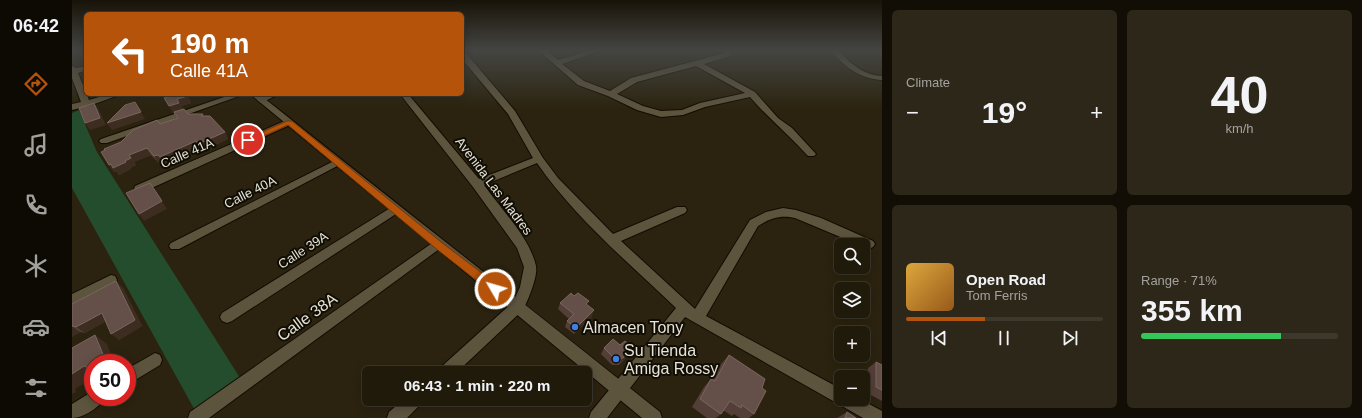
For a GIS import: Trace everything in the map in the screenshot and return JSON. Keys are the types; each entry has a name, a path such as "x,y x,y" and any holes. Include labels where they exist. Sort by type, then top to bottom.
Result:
{"street":[{"path":"73,70 86,104"},
{"path":"475,70 512,113 539,159 554,180 611,240 684,308 697,318 834,393"},
{"path":"564,70 581,84 611,94 640,108 661,114 683,112 703,105 752,94"},
{"path":"611,94 634,80 673,70"},
{"path":"709,70 752,94 775,120 788,130 811,154"},
{"path":"854,70 860,75 882,78"},
{"path":"72,106 86,104 112,96"},
{"path":"104,141 235,96"},
{"name":"Avenida Las Madres","path":"406,96 477,184 522,246 530,267 529,278 518,306"},
{"path":"258,97 438,244 518,306 654,418"},
{"name":"Calle 41A","path":"139,189 289,122"},
{"path":"477,184 539,159"},
{"name":"Calle 40A","path":"175,246 338,162"},
{"name":"Calle 39A","path":"227,317 395,209"},
{"path":"611,240 681,210"},
{"path":"697,318 754,223 765,216 786,212 806,217 855,238"},
{"name":"Calle 38A","path":"196,418 438,244"},
{"path":"72,300 111,280"},
{"path":"453,366 518,306"},
{"path":"597,418 684,308"},
{"path":"136,372 155,360"},
{"path":"72,413 84,405"},
{"path":"395,418 408,406"},
{"path":"858,406 879,418"}],"green space":[{"path":"79,110 97,152 242,381 197,414 72,188 72,113"}],"building":[{"path":"170,96 188,96 177,99 179,103 169,106 164,98"},
{"path":"135,102 141,112 107,123 125,105"},
{"path":"94,103 100,118 85,123 79,108"},
{"path":"184,109 188,114 203,114 201,116 210,116 225,132 198,144 196,141 160,157 158,155 154,156 147,148 129,155 131,158 113,168 111,164 109,165 101,152 105,150 104,149 121,142 133,130 157,120 160,124 178,118 174,112"},
{"path":"150,183 162,201 139,214 126,193"},
{"path":"116,281 135,320 111,334 102,313 76,327 72,326 72,304"},
{"path":"571,293 574,296 578,293 589,301 586,304 594,310 576,328 567,321 574,314 560,303"},
{"path":"95,335 103,354 84,354 84,366 72,374 72,348"},
{"path":"613,339 620,345 625,341 633,348 623,358 615,359 604,348"},
{"path":"729,355 765,379 762,388 766,391 754,414 742,405 741,408 730,401 721,414 700,399 711,379 715,381"},
{"path":"876,362 882,365 882,390 876,387"},
{"path":"847,412 856,418 845,418"}],"place":[{"name":"Almacen Tony","path":"575,327"},
{"name":"Su Tienda Amiga Rossy","path":"616,359"}],"route":[{"path":"248,140 289,122 495,289"}]}
